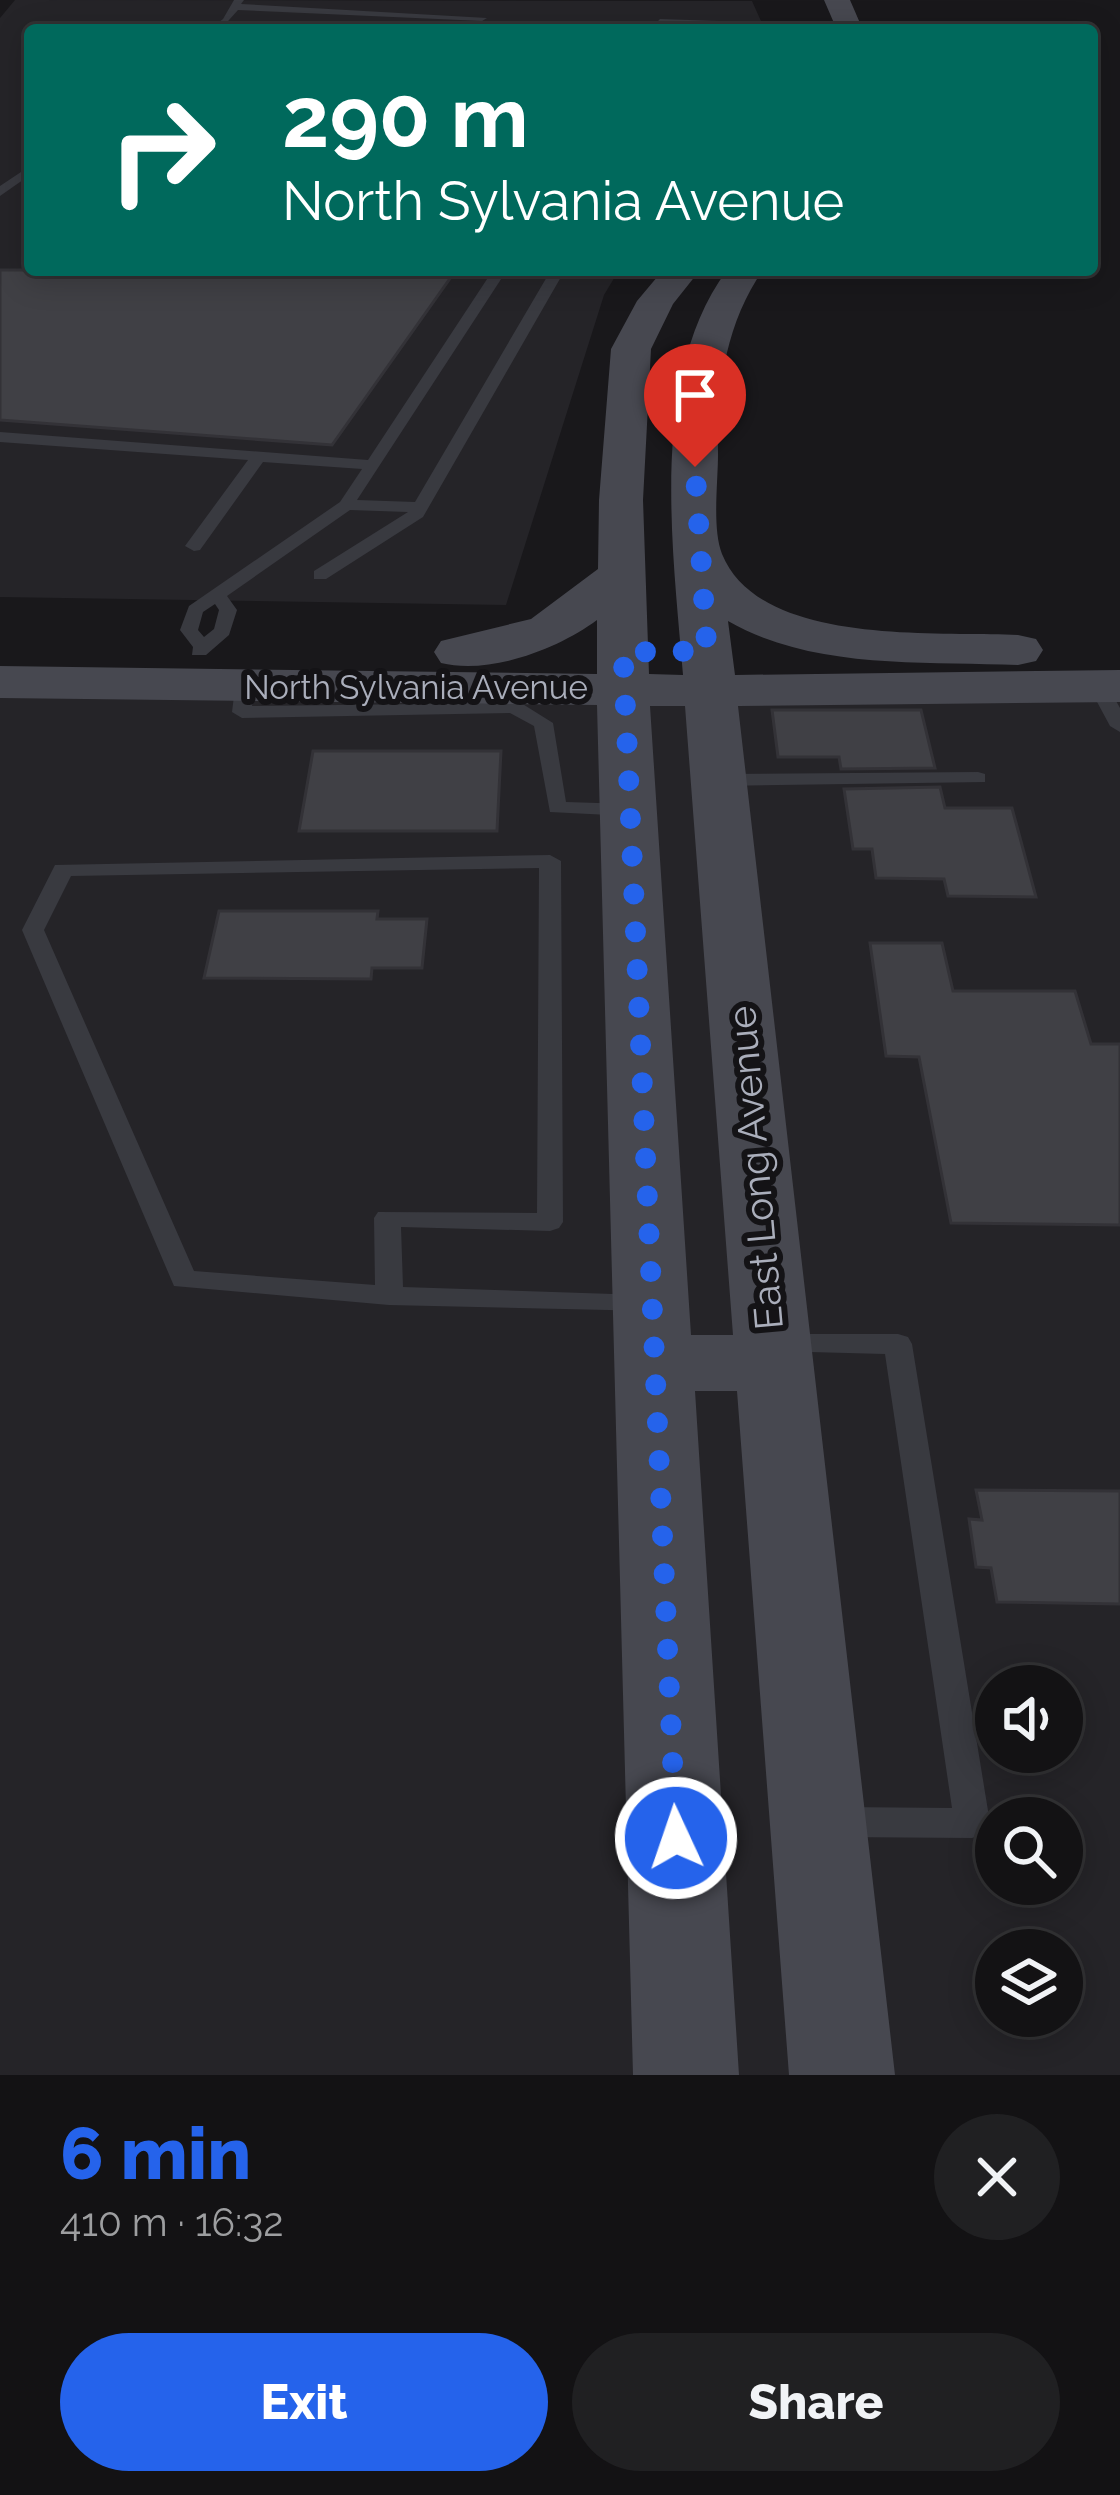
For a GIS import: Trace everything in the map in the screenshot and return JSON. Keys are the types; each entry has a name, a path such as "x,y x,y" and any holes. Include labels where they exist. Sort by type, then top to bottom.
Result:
{"main road":[{"path":"683,276 645,319 632,349 624,400 622,573 628,810 686,2075"},
{"name":"East Long Avenue","path":"690,276 717,312 694,426 698,551 842,2075"},
{"path":"698,551 717,586 734,604 798,632 1105,678"},
{"path":"459,652 517,644 562,626 622,573"},
{"name":"North Sylvania Avenue","path":"0,649 459,652 623,670"},
{"name":"North Sylvania Avenue","path":"0,682 245,688 623,670 1105,678"},
{"path":"652,1333 773,1354"}],"lane":[{"path":"209,24 234,7 482,18"},
{"path":"658,24 718,24"},
{"path":"0,192 24,174"},
{"path":"200,648 224,631 229,610 216,592 346,505 496,276"},
{"path":"320,575 421,508 556,276"},
{"path":"0,437 372,465"},
{"path":"194,546 259,456"},
{"path":"346,505 421,508"},
{"path":"245,688 242,712 514,707 542,724 557,808 628,810"},
{"path":"718,780 978,778"},
{"path":"389,1296 387,1218 550,1222 550,862 63,870 33,930 184,1279 389,1296 652,1333"},
{"path":"773,1354 898,1344 971,1823 818,1822"}],"shaded area":[{"path":"15,0 752,1 762,24 24,24 24,276 615,276 604,295 506,605 0,597 0,18"},
{"path":"0,694 1120,699 1120,2075 0,2075"}],"building":[{"path":"0,270 24,270 24,276 452,276 332,445 0,420"},
{"path":"772,710 921,710 935,768 841,769 839,757 778,757"},
{"path":"313,751 501,751 497,831 299,831"},
{"path":"940,787 945,808 1012,808 1036,897 948,896 944,879 876,878 872,849 853,849 844,789"},
{"path":"219,911 378,911 377,919 427,919 422,968 372,968 371,979 204,978"},
{"path":"870,943 942,943 953,991 1075,991 1091,1044 1120,1044 1120,1225 951,1223 919,1057 886,1056"},
{"path":"976,1490 1120,1491 1120,1604 997,1602 991,1568 976,1567 969,1519 982,1520"}],"route":[{"path":"676,1838 623,652 707,651 695,467"}]}
